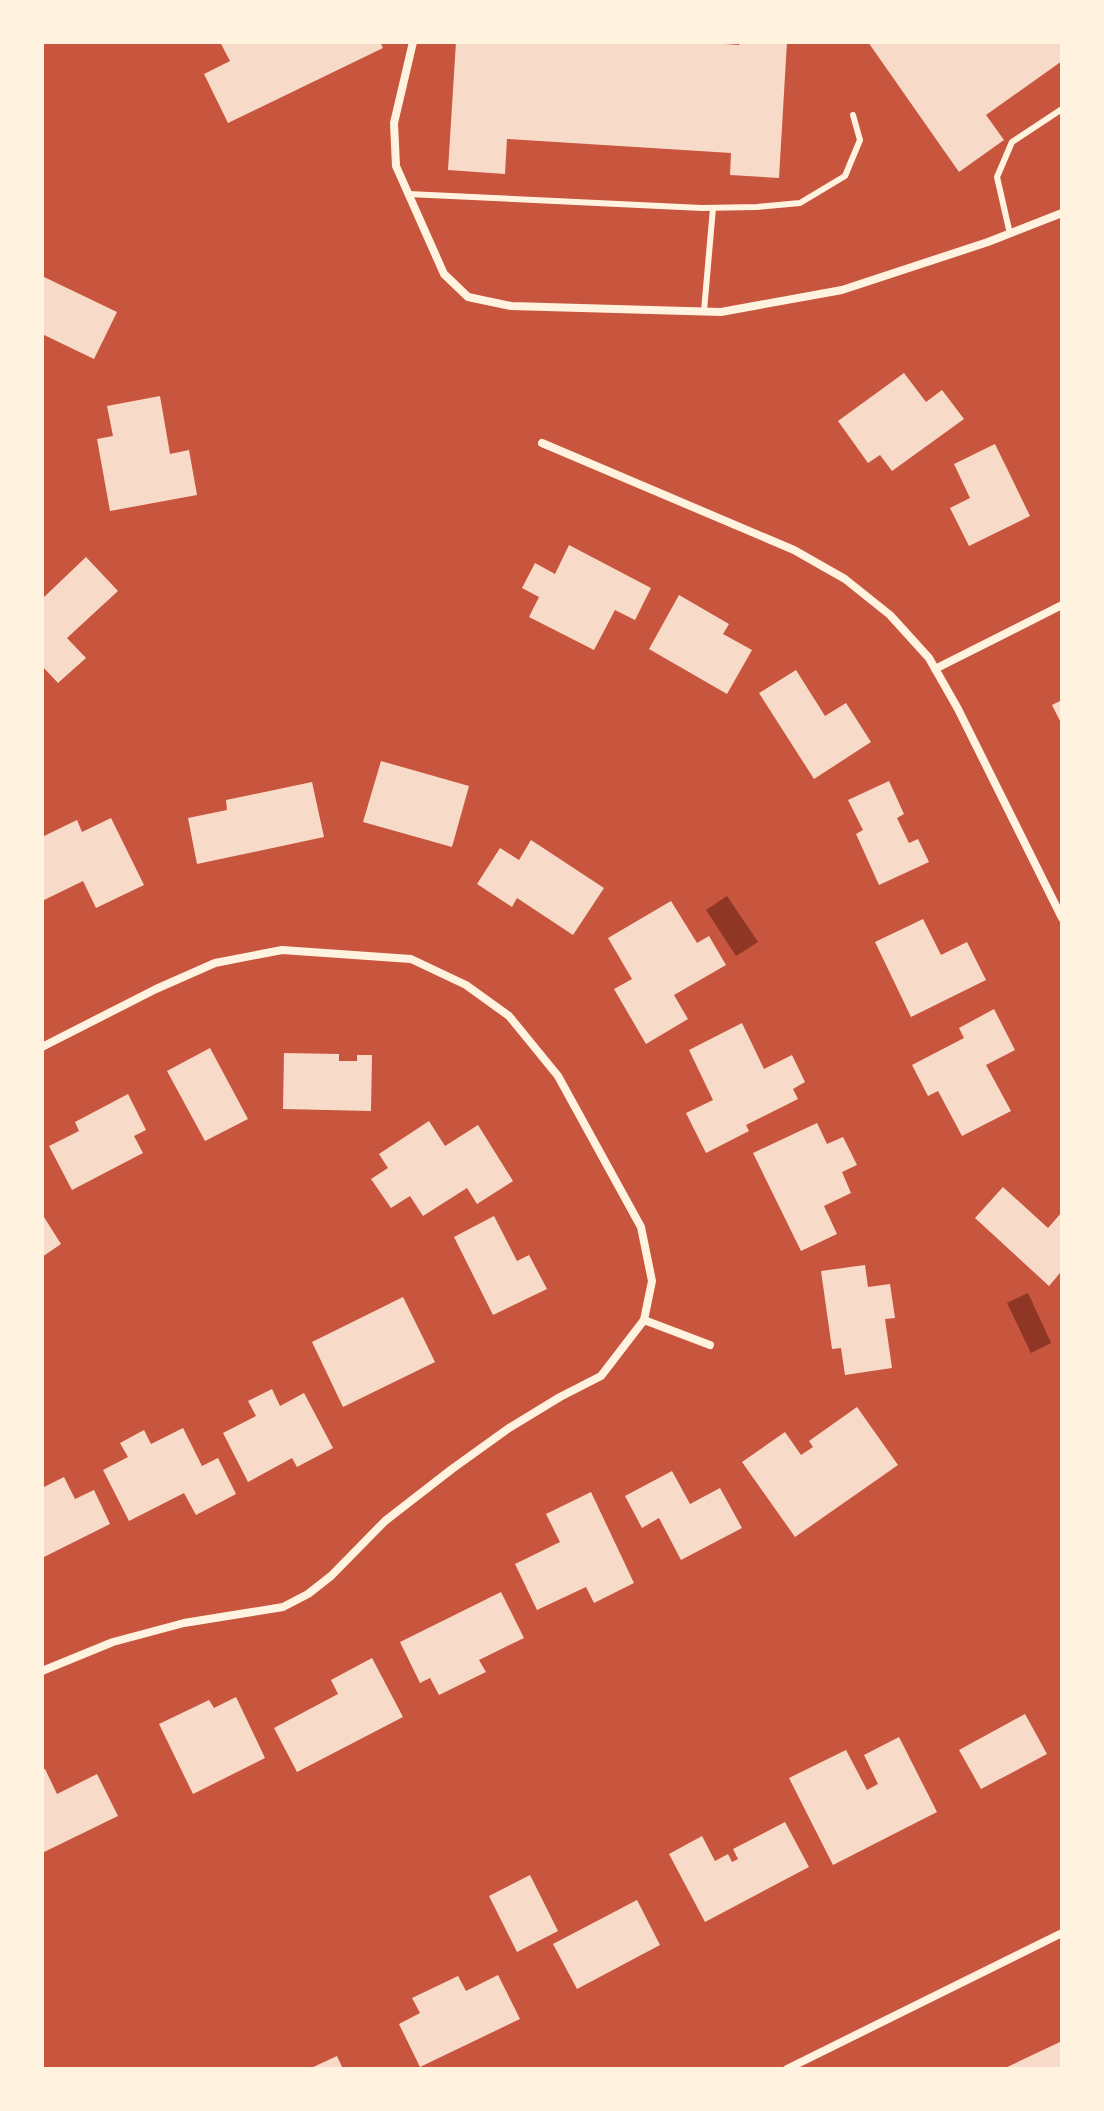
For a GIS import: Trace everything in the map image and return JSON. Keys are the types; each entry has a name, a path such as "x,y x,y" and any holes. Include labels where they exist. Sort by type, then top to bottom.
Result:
{"street":[{"path":"413,42 394,123 396,166 444,274 468,297 511,306 721,312 842,290 1010,234 1062,213"},
{"path":"542,443 794,550 845,579 890,615 929,658 958,709 1062,918"},
{"path":"935,669 1062,605"},
{"path":"42,1047 215,963 282,950 411,959 466,985 509,1016 558,1076 641,1227 652,1281 644,1320 601,1376 509,1428 452,1469 385,1521 331,1576 308,1594 283,1607 184,1623 113,1642 42,1671"},
{"path":"644,1320 710,1345"},
{"path":"787,2069 1062,1933"}],"lane":[{"path":"1010,234 997,177 1012,142 1062,109"},
{"path":"408,194 713,208 800,203 845,176 860,140 853,115"},
{"path":"704,311 713,208"}],"shaded area":[{"path":"727,896 758,942 736,956 706,910"},
{"path":"1028,1293 1051,1343 1031,1353 1007,1303"}],"building":[{"path":"220,42 380,42 383,48 228,123 204,74 230,61"},
{"path":"456,42 696,42 739,45 740,42 787,42 779,178 730,175 731,153 507,139 505,174 448,170"},
{"path":"868,42 1062,42 1062,61 986,115 1004,140 959,172"},
{"path":"42,276 117,312 94,359 42,334"},
{"path":"904,373 926,402 942,390 964,419 892,471 880,455 868,463 838,421"},
{"path":"160,396 170,454 189,450 197,495 110,511 97,439 113,436 107,406"},
{"path":"995,444 1030,516 969,546 950,508 970,498 954,464"},
{"path":"569,545 651,588 635,620 615,610 594,650 529,617 539,597 522,588 535,563 555,574"},
{"path":"86,557 118,591 67,638 86,658 58,683 42,666 42,599"},
{"path":"679,595 729,624 723,634 752,650 727,694 649,649"},
{"path":"796,670 825,716 846,703 871,742 814,779 759,693"},
{"path":"1062,700 1062,725 1052,705"},
{"path":"381,761 469,786 452,847 363,822"},
{"path":"889,781 904,814 897,818 909,843 918,839 929,862 879,885 856,834 863,830 848,800"},
{"path":"312,782 324,837 197,864 188,818 227,810 226,800"},
{"path":"111,818 144,885 96,908 83,881 42,901 42,837 77,820 82,832"},
{"path":"531,840 604,888 573,935 517,898 512,907 477,884 500,848 519,860"},
{"path":"671,901 697,943 709,936 726,965 674,995 688,1019 646,1044 614,989 632,979 608,938"},
{"path":"923,919 941,955 967,942 986,980 911,1017 875,942"},
{"path":"994,1009 1015,1050 986,1065 1011,1111 962,1136 938,1091 928,1096 912,1065 964,1038 959,1028"},
{"path":"742,1023 764,1069 792,1055 805,1082 793,1089 798,1099 746,1125 749,1131 706,1153 686,1113 713,1100 689,1050"},
{"path":"210,1048 248,1119 205,1141 167,1071"},
{"path":"284,1053 339,1054 339,1061 357,1061 357,1055 372,1055 371,1111 283,1109"},
{"path":"128,1094 146,1130 134,1136 143,1153 72,1190 49,1146 79,1131 75,1122"},
{"path":"429,1121 445,1146 478,1125 513,1181 477,1204 467,1188 423,1216 410,1196 391,1208 371,1179 388,1168 379,1154"},
{"path":"817,1123 827,1144 843,1137 857,1165 842,1172 851,1193 824,1206 837,1234 801,1251 753,1153"},
{"path":"1003,1187 1048,1228 1062,1212 1062,1275 1060,1273 1049,1286 975,1218"},
{"path":"42,1214 61,1244 42,1257"},
{"path":"494,1216 517,1261 529,1255 547,1289 493,1315 454,1237"},
{"path":"865,1265 868,1287 890,1284 895,1318 885,1319 892,1368 845,1375 841,1348 832,1349 821,1271"},
{"path":"403,1297 435,1362 343,1407 312,1342"},
{"path":"272,1389 280,1406 304,1393 333,1448 297,1467 292,1458 248,1482 223,1433 256,1416 248,1401"},
{"path":"857,1407 898,1465 795,1537 742,1462 785,1432 801,1455 813,1447 809,1441"},
{"path":"183,1428 202,1466 218,1458 236,1494 196,1515 184,1493 129,1521 103,1470 128,1457 120,1443 144,1430 151,1444"},
{"path":"672,1471 690,1504 720,1488 742,1528 681,1560 659,1518 642,1528 625,1496"},
{"path":"64,1477 75,1499 94,1490 110,1524 42,1558 42,1488"},
{"path":"591,1492 634,1583 594,1603 586,1587 537,1610 515,1564 560,1542 546,1514"},
{"path":"501,1592 524,1638 479,1660 486,1672 439,1695 430,1678 420,1683 400,1642"},
{"path":"372,1658 403,1717 297,1772 274,1728 338,1694 331,1680"},
{"path":"236,1697 265,1758 193,1794 159,1724 209,1700 214,1708"},
{"path":"1025,1714 1047,1754 981,1789 959,1750"},
{"path":"899,1737 937,1812 833,1865 789,1778 846,1750 867,1790 878,1784 864,1755"},
{"path":"45,1769 57,1794 97,1774 118,1816 42,1853 42,1770"},
{"path":"785,1822 809,1867 705,1922 669,1854 702,1836 715,1861 728,1854 732,1862 738,1859 733,1849"},
{"path":"530,1875 558,1931 517,1952 489,1896"},
{"path":"637,1900 660,1945 577,1989 553,1944"},
{"path":"498,1975 520,2019 420,2067 399,2024 420,2013 412,1998 458,1976 466,1991"},
{"path":"1062,2041 1062,2069 1003,2069"},
{"path":"337,2056 343,2069 309,2069"}]}
